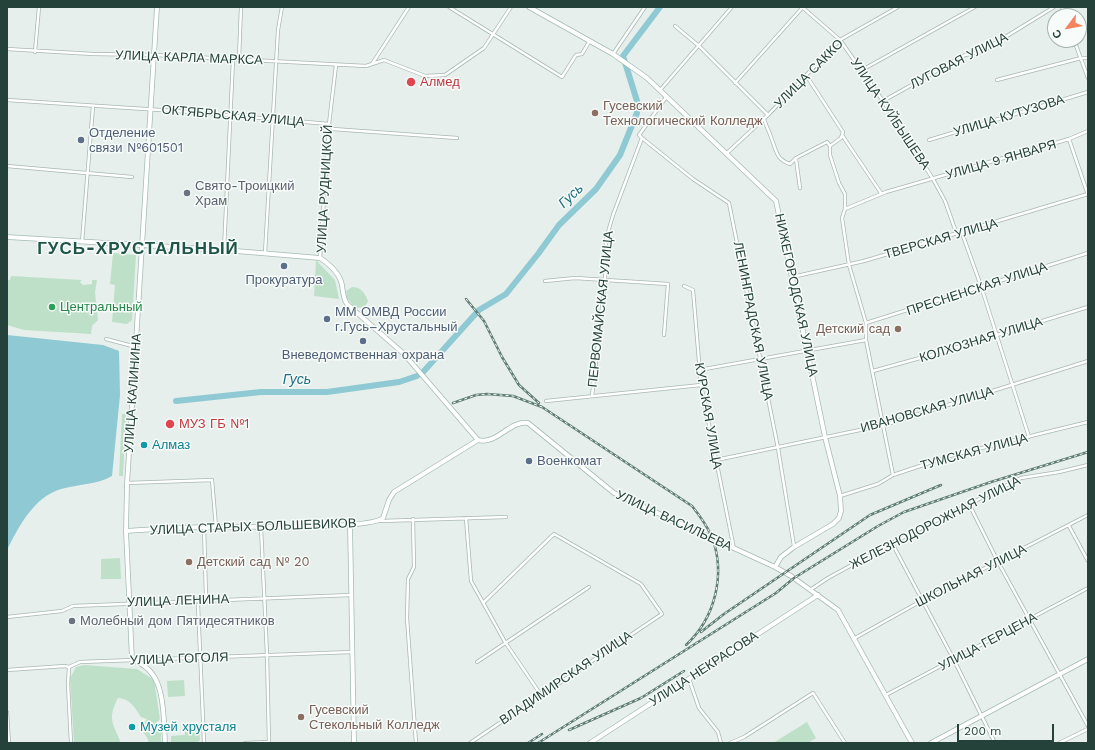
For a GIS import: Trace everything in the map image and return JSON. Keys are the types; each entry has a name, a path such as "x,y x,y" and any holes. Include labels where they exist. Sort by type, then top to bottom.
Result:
{"street":[{"path":"35,52 39,7"},
{"name":"УЛИЦА КАЛИНИНА","path":"132,660 126,531 127,484 157,7"},
{"path":"239,59 241,7"},
{"path":"265,253 279,18 282,7"},
{"path":"371,65 410,7"},
{"path":"450,7 562,77 576,55 582,54 589,42"},
{"name":"УЛИЦА КАРЛА МАРКСА","path":"7,50 35,52 155,54 234,60 239,59 366,66 384,60 425,76 441,76 449,73 469,57 479,52 511,7"},
{"name":"НИЖЕГОРОДСКАЯ УЛИЦА","path":"529,7 589,42 613,54 661,89 776,200 825,437 840,496 841,511 839,518 833,524 794,547 781,557 775,567"},
{"path":"613,54 645,7"},
{"path":"661,89 732,7"},
{"path":"735,83 803,7"},
{"name":"УЛИЦА КУЙБЫШЕВА","path":"803,7 840,40 883,101 933,179 945,202 957,235"},
{"name":"УЛИЦА САККО","path":"727,153 768,115 840,40 898,7"},
{"path":"862,70 975,7"},
{"name":"ЛУГОВАЯ УЛИЦА","path":"883,101 965,56 981,52 1054,7"},
{"path":"675,26 699,46 768,115"},
{"path":"1077,48 1088,78"},
{"path":"997,80 1081,58 1088,58"},
{"path":"224,250 234,60"},
{"name":"УЛИЦА РУДНИЦКОЙ","path":"336,65 328,124 320,258 330,266 341,280 343,294 347,304 404,354 478,440"},
{"path":"806,75 843,132 842,135 881,193"},
{"name":"УЛИЦА КУТУЗОВА","path":"929,140 1009,118 1088,92"},
{"name":"ПЕРВОМАЙСКАЯ УЛИЦА","path":"592,396 605,281 606,239 613,215 642,138 639,135 667,95"},
{"name":"ОКТЯБРЬСКАЯ УЛИЦА","path":"7,100 274,118 328,124 333,129 457,138"},
{"path":"82,242 86,173 93,106"},
{"name":"УЛИЦА САККО","path":"764,119 773,141 776,154 781,161 790,164 796,158"},
{"name":"УЛИЦА 9 ЯНВАРЯ","path":"845,209 881,193 1069,139 1088,132"},
{"path":"830,146 841,138 842,135"},
{"name":"ЛЕНИНГРАДСКАЯ УЛИЦА","path":"642,138 694,179 729,203 778,448 794,547"},
{"path":"1069,139 1088,195"},
{"path":"800,188 796,158 827,142 830,146 830,155 839,183 845,194 845,209 842,218 849,265 866,323 866,340 893,475"},
{"path":"7,166 132,177"},
{"name":"ТВЕРСКАЯ УЛИЦА","path":"792,276 849,265 957,235 1088,195"},
{"path":"962,233 981,286 1029,437"},
{"path":"7,237 224,250 320,258"},
{"name":"ПРЕСНЕНСКАЯ УЛИЦА","path":"866,323 981,286 1088,254"},
{"path":"545,280 575,278 668,284 664,335"},
{"name":"КУРСКАЯ УЛИЦА","path":"684,286 693,290 701,385 734,549"},
{"name":"КОЛХОЗНАЯ УЛИЦА","path":"873,371 996,336 1088,307"},
{"path":"106,339 136,346"},
{"path":"699,370 807,352 866,340"},
{"name":"ИВАНОВСКАЯ УЛИЦА","path":"716,460 884,425 1088,361"},
{"path":"546,401 701,385"},
{"name":"ТУМСКАЯ УЛИЦА","path":"840,496 878,484 893,475 953,455 1088,422"},
{"name":"УЛИЦА ВАСИЛЬЕВА","path":"478,440 490,439 520,423 528,423 614,494 775,567 791,576 838,610 855,638 912,743"},
{"path":"380,521 383,518 388,500 394,492 478,440"},
{"name":"ЖЕЛЕЗНОДОРОЖНАЯ УЛИЦА","path":"810,590 828,578 892,543 1021,478 1059,472 1088,465"},
{"path":"127,484 212,480 216,527"},
{"path":"969,504 998,562 1088,727 1059,743"},
{"name":"ШКОЛЬНАЯ УЛИЦА","path":"855,638 923,600 1088,516"},
{"name":"УЛИЦА СТАРЫХ БОЛЬШЕВИКОВ","path":"126,531 204,527 350,525 413,519 506,517"},
{"path":"466,518 471,581 505,642 541,695"},
{"path":"413,519 414,567 408,579 407,618 416,743"},
{"path":"350,525 354,743"},
{"path":"245,743 269,742 267,655 261,526"},
{"path":"1069,526 1088,561"},
{"path":"204,527 206,596 198,605 199,658 204,743"},
{"name":"ВЛАДИМИРСКАЯ УЛИЦА","path":"470,743 662,614 641,584 554,534 483,603"},
{"path":"892,543 954,660 995,743"},
{"path":"477,662 589,587"},
{"name":"УЛИЦА ГЕРЦЕНА","path":"886,695 1030,621 1088,588"},
{"name":"УЛИЦА ЛЕНИНА","path":"7,617 62,611 73,606 264,597 351,595"},
{"name":"УЛИЦА НЕКРАСОВА","path":"590,743 818,596"},
{"name":"УЛИЦА ГОГОЛЯ","path":"7,670 69,667 80,662 352,652"},
{"path":"132,660 140,662 148,668 157,680 162,702 165,743"},
{"path":"930,743 1088,660"},
{"path":"69,667 68,684 71,743"},
{"path":"689,679 699,708 718,732 721,743"},
{"path":"730,743 744,737 812,693 845,743"},
{"path":"7,712 9,743"}],"green space":[{"path":"113,253 136,255 132,320 127,324 112,322 115,285 110,284"},
{"path":"316,260 335,280 339,299 314,296"},
{"name":"Центральный","path":"11,276 82,280 80,282 83,285 92,284 92,280 97,280 95,292 98,320 92,326 91,334 24,330 7,325 7,280 10,280"},
{"path":"352,287 360,289 364,293 368,301 365,307 355,308 347,298 346,291"},
{"path":"122,414 126,414 123,476 119,476"},
{"path":"120,558 121,579 101,579 101,559"},
{"path":"84,665 137,669 154,680 160,719 152,730 161,732 161,743 149,743 142,729 147,719 141,717 129,702 118,698 113,711 112,721 121,743 74,743 70,678 76,667"},
{"path":"184,680 185,696 168,697 167,681"},
{"path":"807,722 816,738 808,743 773,743"},
{"path":"199,725 200,740 197,743 171,743 171,736 185,735 184,726"}],"water":[{"path":"7,335 103,345 119,351 120,395 112,476 93,483 67,487 51,493 35,505 28,514 7,550"}],"waterway":[{"name":"Гусь","path":"424,371 479,310 506,294 559,225 596,189 620,155 637,113 637,101 623,56 660,7"},
{"name":"Гусь","path":"176,401 261,392 327,392 399,382 417,376"}],"railway":[{"path":"466,299 484,321 502,357 519,385 539,403"},
{"path":"453,403 476,395 487,394 513,396 542,407 692,506 712,537 716,551 718,581 711,609 696,634 686,645"},
{"path":"538,743 776,593 794,578 878,526 904,512 991,482 1088,452"},
{"path":"701,632 724,614 870,515 941,485"},
{"path":"569,730 641,698 684,671"},
{"path":"528,743 542,734"}],"place":[{"name":"Алмед","path":"411,82"},
{"name":"Гусевский Технологический Колледж","path":"595,113"},
{"name":"Отделение связи №601501","path":"81,140"},
{"name":"Свято-Троицкий Храм","path":"187,193"},
{"name":"Прокуратура","path":"284,266"},
{"name":"Центральный","path":"52,307"},
{"name":"ММ ОМВД России г.Гусь–Хрустальный","path":"327,319"},
{"name":"Детский сад","path":"898,329"},
{"name":"Вневедомственная охрана","path":"363,341"},
{"name":"МУЗ ГБ №1","path":"170,424"},
{"name":"Алмаз","path":"144,445"},
{"name":"Военкомат","path":"529,461"},
{"name":"Детский сад № 20","path":"189,562"},
{"name":"Молебный дом Пятидесятников","path":"72,621"},
{"name":"Гусевский Стекольный Колледж","path":"301,717"},
{"name":"Музей хрусталя","path":"132,727"}],"district":[{"name":"ГУСЬ-ХРУСТАЛЬНЫЙ","path":"138,249"}]}
